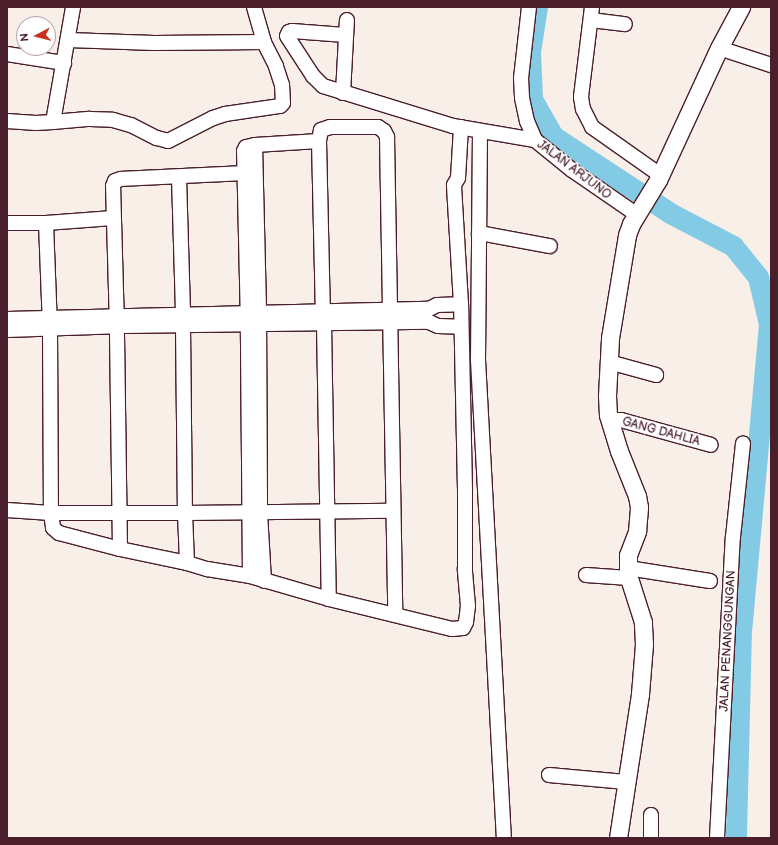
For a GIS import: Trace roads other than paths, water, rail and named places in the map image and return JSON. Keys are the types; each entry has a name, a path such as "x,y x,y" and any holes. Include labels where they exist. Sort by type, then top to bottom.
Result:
{"street":[{"path":"7,122 36,123 90,119 113,120 131,125 157,138 168,141 212,118 225,114 275,108 283,103 284,95 276,66 264,42 254,7"},
{"path":"529,7 521,78 522,98 527,121 535,140"},
{"path":"618,838 640,694 644,644 642,622 628,573 628,555 637,531 639,507 637,496 619,451 610,420 607,396 610,338 627,235 638,211 659,177 719,48 741,7"},
{"path":"54,122 68,40 70,8"},
{"path":"625,24 591,14 581,97 583,109 592,126 659,177"},
{"path":"343,93 347,20"},
{"name":"JALAN ARJUNO","path":"345,35 292,31 287,36 318,83 343,93 457,127 535,140 572,170 638,211"},
{"path":"68,40 154,43 264,42"},
{"path":"719,48 771,65"},
{"path":"7,54 64,63"},
{"path":"328,599 319,141 322,130 330,127 378,127 384,131 387,138 395,614"},
{"path":"46,223 50,323 51,513 53,528 59,533 120,549 187,563 207,569 250,576 328,599 452,629 463,628 466,622 468,606 465,568 461,304 454,185 458,178 457,127"},
{"path":"480,132 478,360 504,838"},
{"path":"253,319 244,151 246,148 255,145 319,141"},
{"path":"250,576 255,513 253,319 255,145"},
{"path":"120,549 117,321 113,186 115,181 121,179 244,173"},
{"path":"179,177 187,563"},
{"path":"7,223 46,223 113,218"},
{"path":"479,232 550,246"},
{"path":"429,316 437,305 461,304"},
{"path":"7,319 50,323 429,316 438,326 461,327"},
{"path":"7,330 50,323"},
{"path":"609,362 656,376"},
{"name":"GANG DAHLIA","path":"610,420 621,420 711,445"},
{"name":"JALAN PENANGGUNGAN","path":"717,838 733,537 743,444"},
{"path":"7,510 51,513 393,511"},
{"path":"255,513 264,580"},
{"path":"586,575 628,573 710,581"},
{"path":"548,775 626,782"},
{"path":"651,815 651,838"}],"waterway":[{"path":"537,7 530,51 532,99 553,136 670,213 733,246 758,277 769,324 741,629 736,838"}]}
